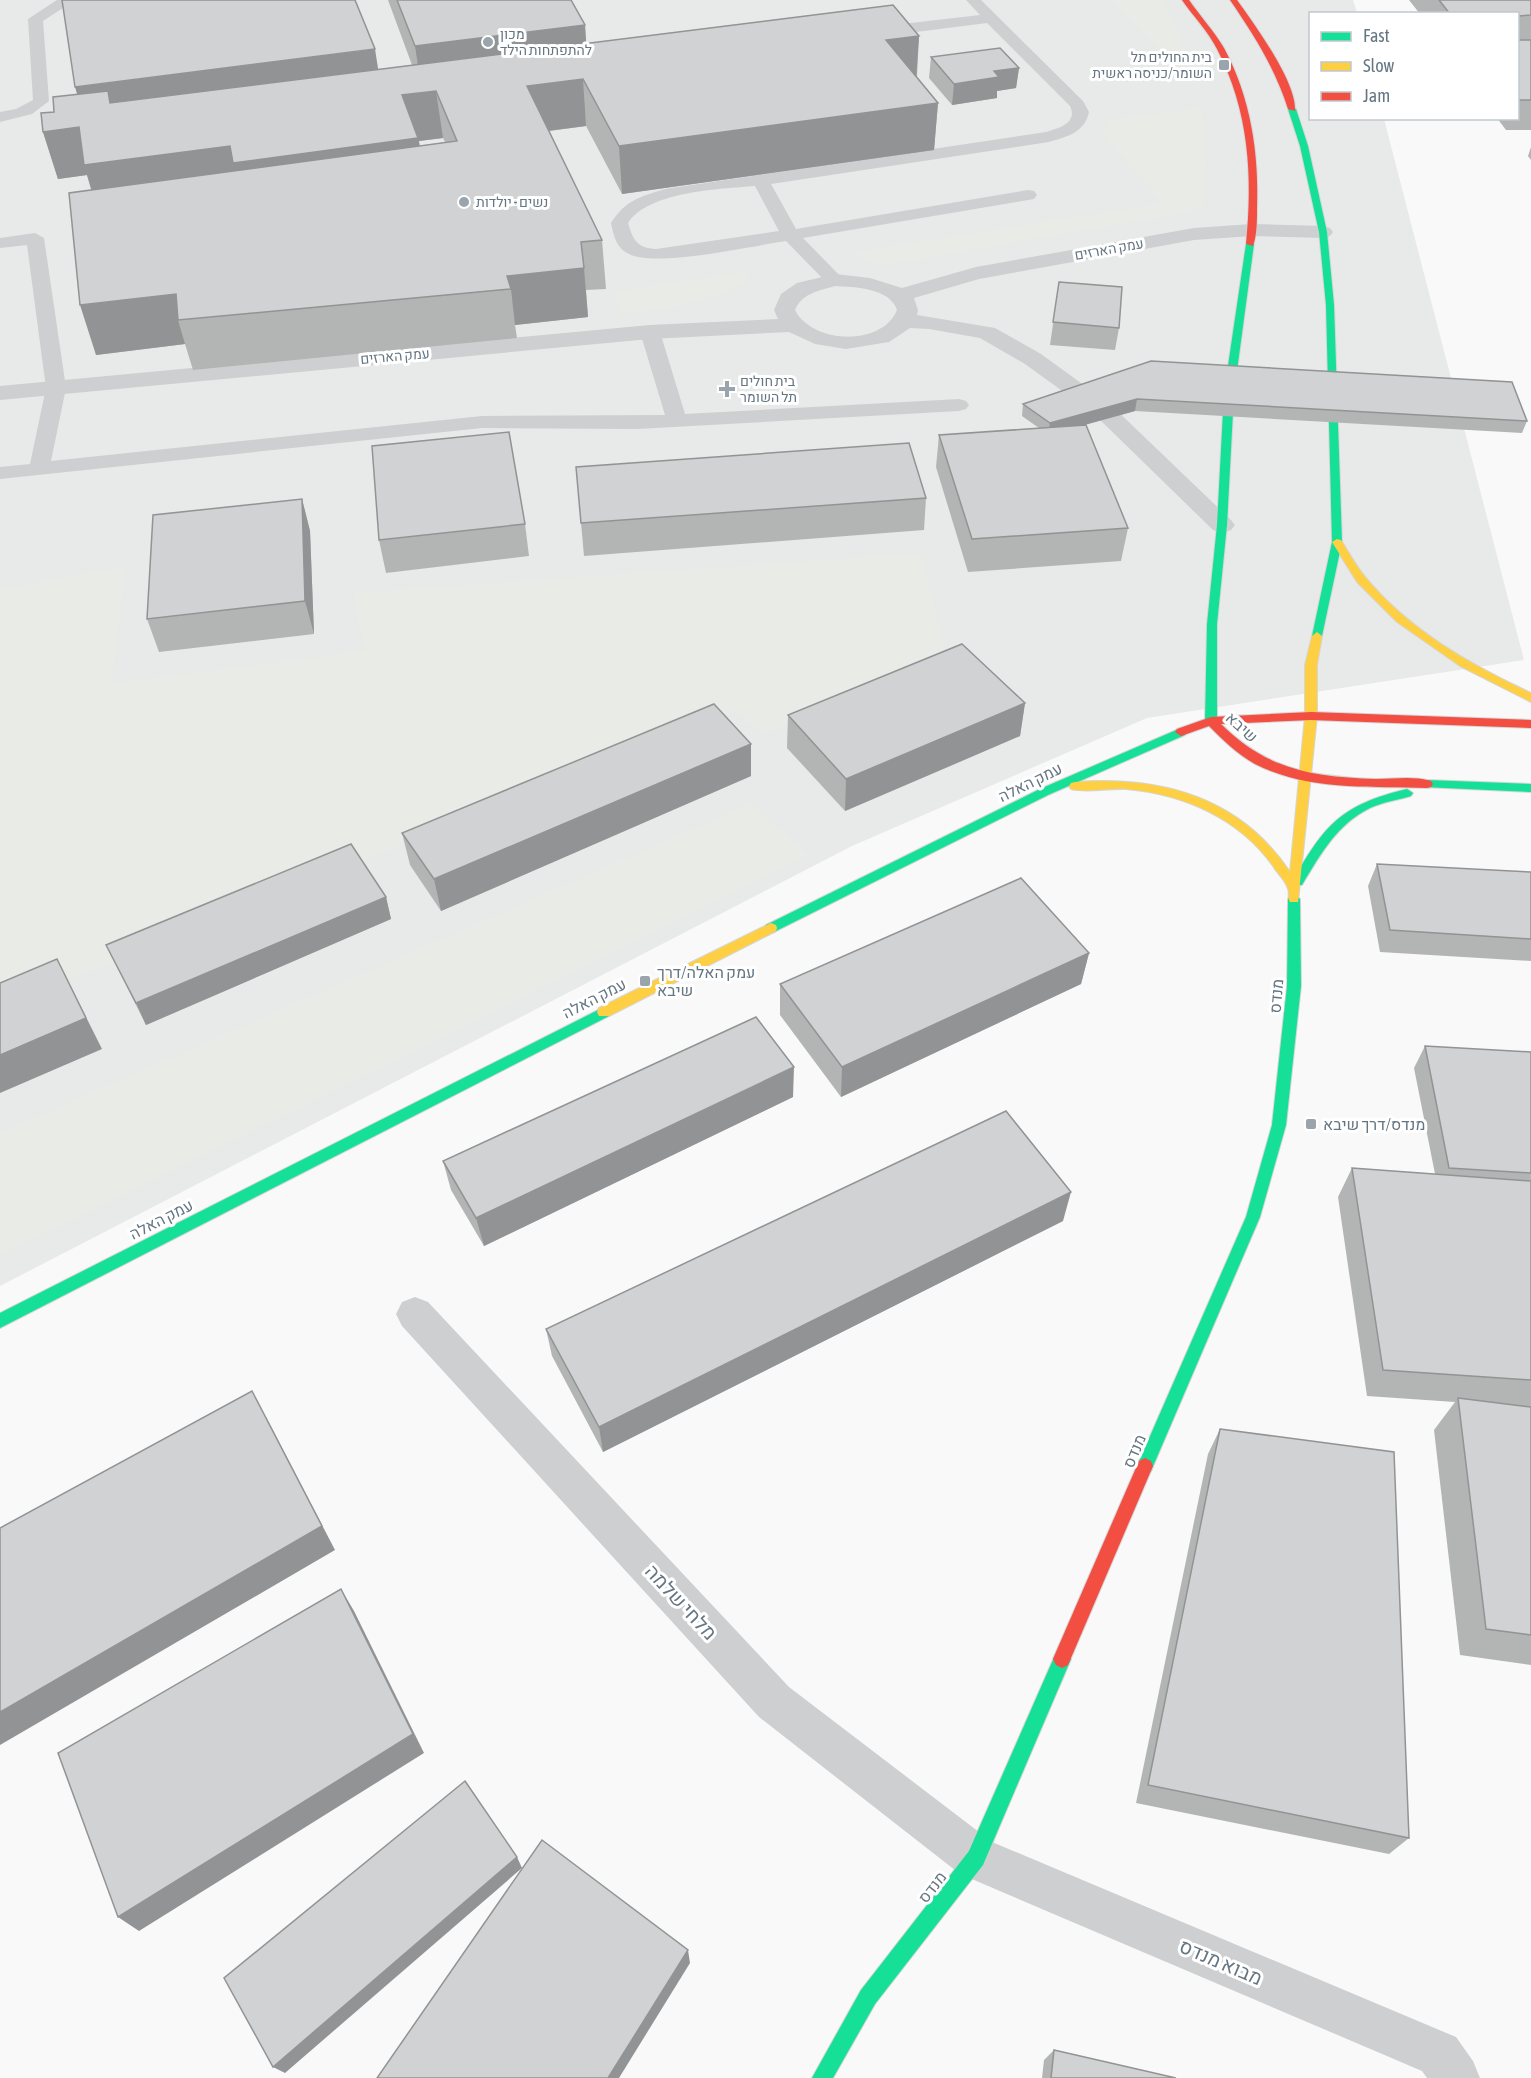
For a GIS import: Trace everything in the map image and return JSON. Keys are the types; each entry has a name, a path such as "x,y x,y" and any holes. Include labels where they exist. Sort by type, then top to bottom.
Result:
{"street":[{"path":"1185,0 1219,47 1244,104 1252,146 1252,230 1229,393 1222,525 1212,624 1211,721"},
{"name":"מנדס","path":"822,2078 868,1997 976,1858 1253,1217 1279,1125 1294,986 1294,888 1311,716 1311,665 1337,542 1330,317 1323,232 1304,146 1281,73 1267,46 1233,0"},
{"name":"עמק הארזים","path":"899,296 987,271 1194,234 1252,230 1323,232"},
{"path":"835,280 871,283 899,296 907,313 904,321 896,331 881,338 852,342 821,340 804,334 791,325 785,316 785,306 790,297 802,288 835,280"},
{"path":"904,321 929,322 987,333 1033,358 1102,409 1222,525"},
{"name":"עמק הארזים","path":"0,393 650,332 791,325"},
{"path":"1337,542 1365,583 1398,614 1501,686 1531,698"},
{"name":"שיבא","path":"1211,721 1311,716 1531,724"},
{"name":"שיבא","path":"1211,721 1221,735 1253,759 1281,772 1305,779 1531,788"},
{"name":"עמק האלה","path":"0,1321 453,1088 1044,792 1160,740 1211,721"},
{"path":"1044,792 1118,782 1158,788 1192,799 1223,813 1255,837 1273,857 1294,888 1330,827 1356,807 1391,796 1455,785"},
{"name":"מלחי שלמה","path":"415,1314 774,1702 976,1858"},
{"name":"מבוא מנדס","path":"976,1858 1439,2054 1456,2078"}],"lane":[{"path":"0,117 15,115 34,108 40,101 35,19 68,0"},
{"path":"973,0 1077,104 1081,112 1079,121 1069,130 1024,142 661,194 644,199 630,208 620,220 620,233 628,247 650,254 790,235 1028,195"},
{"path":"866,34 991,18"},
{"path":"762,180 790,235 835,280"},
{"path":"0,243 36,238 56,388 39,469"},
{"path":"650,332 677,420"},
{"path":"0,473 482,422 637,423 958,405"}],"shaded area":[{"name":"בית חולים תל השומר","path":"0,0 1353,0 1357,12 1309,12 1309,120 1384,120 1524,660 1147,718 852,846 0,1286"},
{"path":"1112,0 1163,0 1177,28 1200,89"},
{"path":"1202,108 1206,164 1204,204 1186,213 878,266 854,252 1163,203 1101,131 1108,120"},
{"path":"748,271 743,285 684,305 655,310 622,314 613,292"},
{"path":"921,553 947,658 762,735 735,710 0,1008 0,589 126,566 112,683 364,651 353,593"},
{"path":"752,803 807,855 0,1256 0,1133"}],"building":[{"path":"62,0 355,0 375,49 75,87"},
{"path":"397,0 571,0 585,25 415,46"},
{"path":"1439,0 1531,0 1531,15 1519,16 1519,12 1448,12"},
{"name":"נשים - יולדות","path":"893,5 919,36 886,40 938,103 619,146 583,79 527,86 602,240 581,242 584,268 507,276 511,289 178,320 176,294 80,305 69,193 457,141 436,91 402,95 418,138 233,163 230,146 84,165 79,127 43,132 41,113 54,112 53,97 108,91 110,103"},
{"path":"1519,40 1531,40 1531,100 1519,100"},
{"path":"1000,48 1019,68 994,71 999,77 954,84 931,57"},
{"path":"1059,282 1122,287 1119,328 1053,322"},
{"path":"1151,361 1512,382 1527,421 1137,399 1050,423 1023,404"},
{"path":"1086,425 1128,528 972,539 939,435"},
{"path":"509,432 525,524 379,540 372,446"},
{"path":"909,443 926,498 581,523 576,467"},
{"path":"302,499 305,601 147,619 153,515"},
{"path":"962,644 1025,703 846,779 788,715"},
{"path":"714,704 751,744 434,879 402,833"},
{"path":"351,844 386,897 136,1003 106,945"},
{"path":"1377,864 1531,872 1531,939 1390,930"},
{"path":"1021,878 1089,953 842,1067 780,984"},
{"path":"57,959 86,1018 0,1055 0,983"},
{"path":"756,1017 794,1067 476,1218 443,1161"},
{"path":"1425,1046 1531,1052 1531,1173 1449,1168"},
{"path":"1006,1111 1071,1192 599,1427 546,1329"},
{"path":"1352,1168 1531,1181 1531,1380 1383,1370"},
{"path":"252,1391 322,1526 0,1712 0,1528"},
{"path":"1458,1398 1531,1407 1531,1635 1486,1629"},
{"path":"1220,1429 1394,1452 1409,1838 1148,1785"},
{"path":"341,1589 413,1734 118,1917 58,1753"},
{"path":"465,1781 517,1857 273,2067 224,1978"},
{"path":"542,1840 688,1950 608,2078 377,2078"},
{"path":"1054,2050 1176,2078 1051,2078"}],"traffic: fast":[{"path":"1292,109 1304,146 1323,232 1330,305 1337,542 1317,636"},
{"path":"1211,721 1212,624 1222,525 1229,393 1250,244"},
{"path":"771,928 1044,792 1181,732"},
{"path":"1427,784 1531,788"},
{"path":"1298,882 1329,833 1352,812 1385,798 1407,793"},
{"path":"1145,1466 1253,1217 1279,1125 1294,986 1294,899"},
{"path":"0,1321 604,1012"},
{"path":"822,2078 868,1997 976,1858 1062,1659"}],"traffic: slow":[{"path":"1337,542 1361,579 1401,619 1442,650 1486,676 1531,698"},
{"path":"1294,899 1311,716 1311,665 1317,636"},
{"path":"1075,786 1099,784 1147,787 1171,792 1215,809 1261,842 1294,888"},
{"path":"604,1012 771,928"}],"traffic: jam":[{"path":"1185,0 1220,48 1231,71 1246,119 1254,194 1250,244"},
{"path":"1233,0 1268,52 1287,92 1292,109"},
{"path":"1181,732 1211,721 1311,716 1531,724"},
{"path":"1211,721 1234,744 1258,760 1284,771 1310,778 1338,781 1427,784"},
{"path":"1062,1659 1145,1466"}],"place":[{"name":"מכון להתפתחות הילד","path":"488,42"},
{"name":"בית החולים תל השומר/כניסה ראשית","path":"1224,65"},
{"name":"נשים - יולדות","path":"464,202"},
{"name":"בית חולים תל השומר","path":"727,389"},
{"name":"עמק האלה/דרך שיבא","path":"645,981"},
{"name":"מנדס/דרך שיבא","path":"1311,1124"}]}
